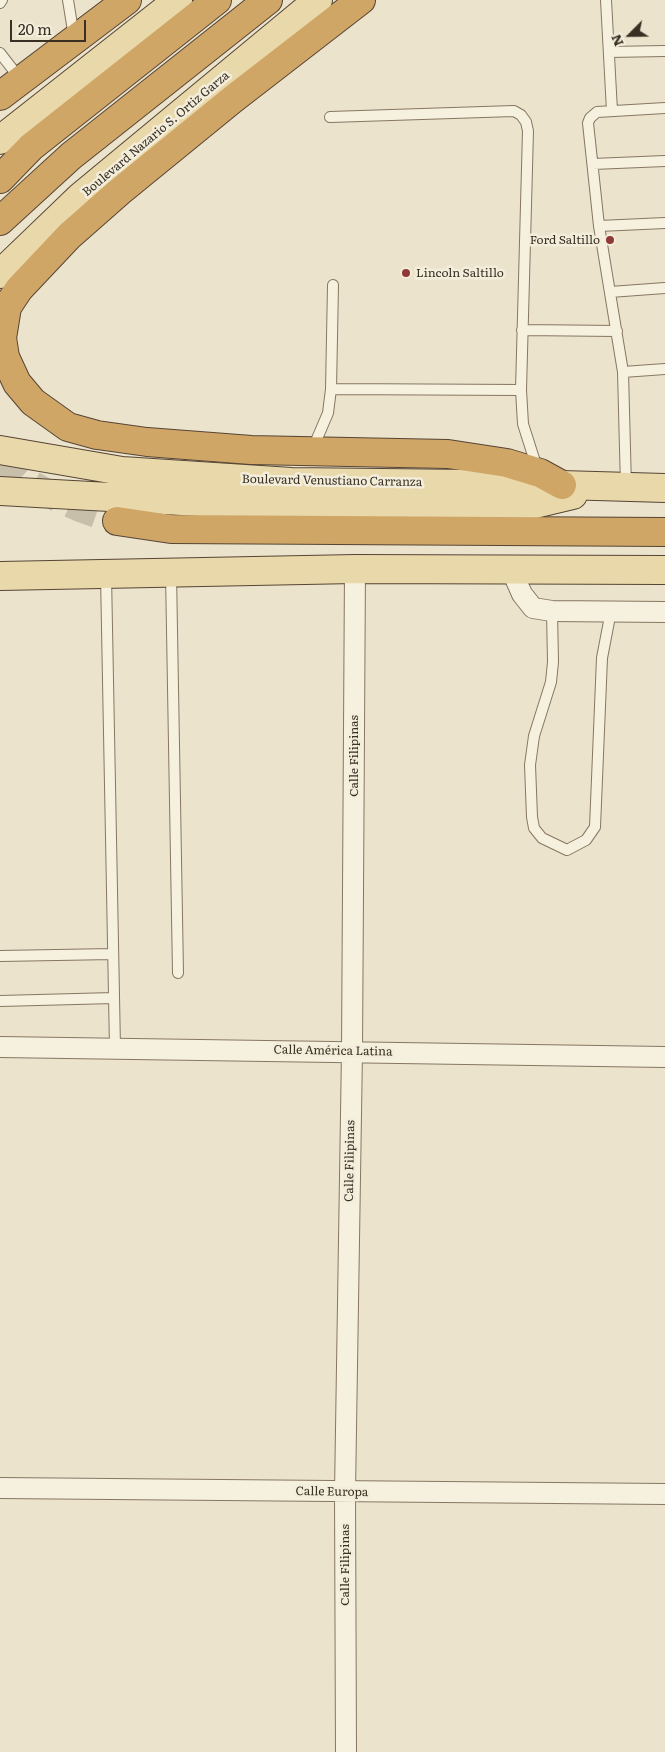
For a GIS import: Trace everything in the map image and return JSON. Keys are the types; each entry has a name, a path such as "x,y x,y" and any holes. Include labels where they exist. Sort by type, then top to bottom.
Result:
{"highway":[{"path":"0,96 127,0"},
{"path":"0,179 31,147 216,0"},
{"path":"0,222 85,144 268,0"},
{"path":"361,0 233,99 119,192 69,236 19,289 7,307 2,338 5,357 17,383 32,402 68,427 97,435 147,442 251,450 448,454 507,463 551,479"},
{"path":"117,521 171,529 665,532"}],"main road":[{"path":"0,140 178,0"},
{"name":"Boulevard Nazario S. Ortiz Garza","path":"0,274 80,197 318,0"},
{"name":"Boulevard Venustiano Carranza","path":"0,450 122,471 273,481 551,479 615,488 665,488"},
{"path":"0,491 308,508 478,508 531,505 615,488"},
{"path":"0,576 356,569 665,570"}],"street":[{"name":"Calle Filipinas","path":"346,1752 344,1492 352,1051 356,569"},
{"path":"511,569 527,603 533,608 552,611 665,612"},
{"name":"Calle América Latina","path":"0,1047 665,1057"},
{"name":"Calle Europa","path":"0,1488 665,1494"}],"lane":[{"path":"68,0 74,40"},
{"path":"606,0 612,111"},
{"path":"609,52 665,51"},
{"path":"0,52 22,81"},
{"path":"615,488 623,372 599,226 588,123 590,118 597,112 665,108"},
{"path":"330,117 514,111 521,114 526,122 528,131 521,390 523,424 531,453 551,479"},
{"path":"593,164 665,161"},
{"path":"599,226 665,223"},
{"path":"312,450 328,413 331,388 333,285"},
{"path":"610,292 665,288"},
{"path":"522,330 617,331"},
{"path":"623,372 665,369"},
{"path":"331,388 521,390"},
{"path":"171,572 178,973"},
{"path":"106,574 115,1048"},
{"path":"552,611 553,662 551,682 534,736 530,765 532,817 534,828 542,838 566,850 586,840 595,827 602,658 611,611"},
{"path":"0,956 113,954"},
{"path":"0,1001 114,998"}],"tunnel":[{"path":"0,459 22,479 51,495 117,521"}],"place":[{"name":"Ford Saltillo","path":"610,240"},
{"name":"Lincoln Saltillo","path":"406,273"}]}
